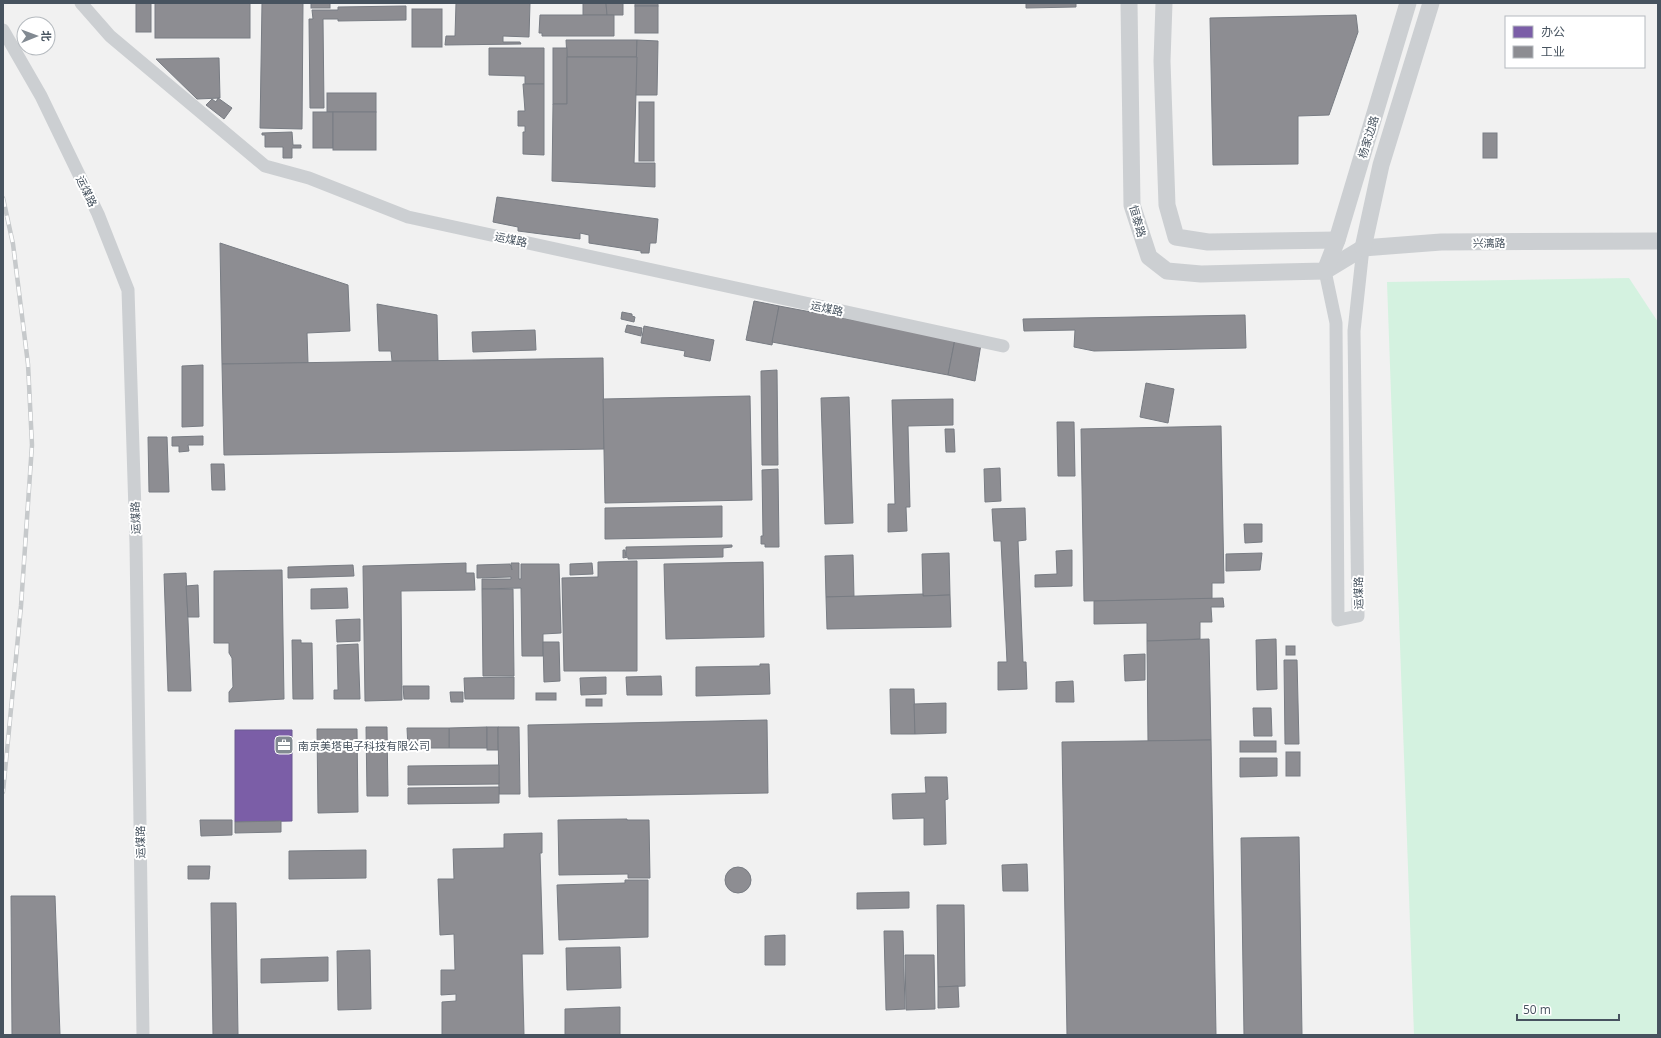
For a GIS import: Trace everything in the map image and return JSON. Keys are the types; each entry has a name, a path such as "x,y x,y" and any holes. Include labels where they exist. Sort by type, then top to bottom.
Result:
{"street":[{"name":"运煤路","path":"81,3 110,36 266,166 309,178 408,216 1003,346"},
{"name":"恒泰路","path":"1129,3 1132,205 1149,257 1168,271 1194,273 1325,271"},
{"path":"1164,3 1162,61 1167,205 1176,237 1208,242 1337,240"},
{"name":"杨家边路","path":"1325,271 1337,240 1408,3"},
{"name":"杨家边路","path":"1363,248 1381,165 1431,3"},
{"name":"运煤路","path":"3,30 44,102 98,214 128,290 136,543 143,1035"},
{"name":"兴漓路","path":"1325,271 1363,248 1441,242 1658,241"},
{"name":"运煤路","path":"1325,271 1336,323 1338,620 1358,616 1354,330 1363,248"}],"green space":[{"path":"1629,278 1658,322 1658,1035 1414,1035 1387,282"}],"building: 办公":[{"path":"235,730 292,730 292,821 235,822"}],"building: 工业":[{"path":"136,3 151,3 151,32 136,32"},
{"path":"155,3 250,3 250,38 155,38"},
{"path":"262,3 303,3 302,129 260,128"},
{"path":"311,3 330,3 330,8 311,8"},
{"path":"456,3 530,3 529,37 503,36 503,42 520,42 521,44 445,45 446,36 455,36"},
{"path":"583,3 606,3 607,15 583,15"},
{"path":"606,3 623,3 623,15 607,15"},
{"path":"635,3 658,3 658,6 635,6"},
{"path":"1026,3 1076,3 1076,7 1026,8"},
{"path":"406,6 406,20 338,21 338,19 323,19 324,108 310,108 309,19 313,19 312,10 338,10 338,7"},
{"path":"635,6 658,6 658,33 635,33"},
{"path":"412,9 442,9 442,47 412,47"},
{"path":"540,15 614,15 614,36 542,36 542,33 539,33"},
{"path":"1356,15 1358,32 1329,115 1298,116 1298,164 1213,165 1210,18"},
{"path":"566,40 637,40 637,57 567,57"},
{"path":"637,40 658,41 657,95 635,95"},
{"path":"489,48 544,48 544,84 525,84 525,76 489,75"},
{"path":"553,48 567,48 567,104 553,104"},
{"path":"567,57 637,57 634,163 655,163 655,187 552,181 553,104 567,104"},
{"path":"219,58 220,98 197,99 156,59"},
{"path":"523,84 544,84 544,155 523,154 523,132 525,132 525,126 518,126 518,111 525,111"},
{"path":"327,93 376,93 376,112 327,112"},
{"path":"218,98 232,108 224,119 206,105 212,99 216,102"},
{"path":"639,102 654,102 654,161 639,161"},
{"path":"313,112 333,112 333,148 313,148"},
{"path":"333,112 376,112 376,150 333,150"},
{"path":"292,132 293,145 301,145 301,148 292,148 292,158 283,158 283,147 265,147 265,135 262,135 262,133"},
{"path":"1483,133 1497,133 1497,158 1483,158"},
{"path":"497,197 658,219 656,243 650,243 649,253 641,253 641,251 589,243 589,235 580,233 580,239 518,231 518,227 493,222"},
{"path":"220,243 348,285 350,331 307,333 308,363 222,364"},
{"path":"754,301 779,306 772,345 746,340"},
{"path":"377,304 437,315 438,361 392,361 391,351 379,351"},
{"path":"779,306 955,339 948,375 772,342"},
{"path":"622,312 632,314 632,316 635,317 634,322 621,319"},
{"path":"1245,315 1246,348 1094,351 1074,347 1075,330 1024,331 1023,319"},
{"path":"627,325 642,328 641,336 625,332"},
{"path":"644,326 714,340 710,361 684,356 685,351 641,343"},
{"path":"535,330 536,350 473,352 472,332"},
{"path":"955,339 981,344 975,381 948,375"},
{"path":"603,358 604,449 224,455 222,364"},
{"path":"203,365 203,426 182,427 182,366"},
{"path":"777,370 778,465 762,465 761,371"},
{"path":"1146,383 1174,389 1168,423 1140,417"},
{"path":"750,396 752,500 605,503 603,399"},
{"path":"849,397 853,523 825,524 821,398"},
{"path":"953,399 953,425 908,426 910,507 906,507 907,531 888,532 888,504 895,504 892,400"},
{"path":"1057,422 1074,422 1075,476 1058,476"},
{"path":"1221,426 1224,583 1212,583 1212,599 1084,601 1081,429"},
{"path":"945,429 954,429 955,452 946,452"},
{"path":"203,436 203,445 188,445 189,451 179,452 179,446 172,446 172,437"},
{"path":"148,437 167,437 169,492 149,492"},
{"path":"211,464 224,464 225,490 212,490"},
{"path":"1000,468 1001,501 985,502 984,469"},
{"path":"778,469 779,547 765,547 765,544 761,544 761,536 763,536 762,470"},
{"path":"722,506 722,537 605,539 605,508"},
{"path":"1025,508 1026,540 1018,541 1023,662 1026,662 1027,689 998,690 998,662 1007,662 1001,541 994,541 992,509"},
{"path":"1244,524 1262,524 1262,542 1245,543"},
{"path":"732,545 732,547 723,548 723,557 623,558 623,550 625,550 626,556 626,547"},
{"path":"1072,550 1072,586 1035,587 1035,575 1057,574 1056,551"},
{"path":"949,553 950,595 923,596 922,554"},
{"path":"1262,553 1260,570 1226,571 1226,554"},
{"path":"853,555 854,597 826,597 825,556"},
{"path":"637,561 637,671 564,671 562,578 598,577 598,562"},
{"path":"763,562 764,637 666,639 664,564"},
{"path":"466,563 466,573 474,573 475,590 401,591 402,700 365,701 363,566"},
{"path":"511,563 519,563 519,579 521,579 521,564 559,564 561,633 543,634 543,656 522,656 521,588 482,589 482,579 511,579 511,577 477,578 477,565 510,564 512,570"},
{"path":"592,563 593,574 570,575 570,564"},
{"path":"353,565 354,576 288,578 288,567"},
{"path":"282,570 284,699 229,702 229,692 233,687 232,658 229,653 229,643 214,643 214,571"},
{"path":"186,573 191,691 168,691 164,574"},
{"path":"198,585 199,617 188,617 186,586"},
{"path":"347,588 348,608 311,609 311,589"},
{"path":"482,589 513,589 514,676 483,676"},
{"path":"923,594 923,596 950,595 951,627 827,629 826,597"},
{"path":"1223,598 1224,607 1211,607 1212,622 1200,622 1200,639 1147,641 1147,623 1094,624 1094,601"},
{"path":"360,619 360,641 337,642 336,620"},
{"path":"1209,639 1211,740 1148,741 1147,641"},
{"path":"1276,639 1277,689 1257,690 1256,640"},
{"path":"292,640 301,640 301,643 312,643 313,699 293,699"},
{"path":"543,642 559,642 560,681 544,682"},
{"path":"358,644 360,699 334,699 334,690 338,690 337,645"},
{"path":"1286,646 1295,646 1295,655 1286,655"},
{"path":"1145,654 1145,680 1125,681 1124,655"},
{"path":"1284,660 1297,660 1299,744 1285,744"},
{"path":"760,664 769,664 770,694 696,696 696,667 760,666"},
{"path":"661,676 662,695 627,695 626,677"},
{"path":"514,677 514,699 465,699 464,678"},
{"path":"606,677 606,694 581,695 580,678"},
{"path":"1073,681 1074,702 1056,702 1056,682"},
{"path":"403,686 429,686 429,699 404,699"},
{"path":"890,689 914,689 915,734 891,734"},
{"path":"450,692 463,692 463,702 451,702"},
{"path":"536,693 556,693 556,700 536,700"},
{"path":"586,699 602,699 602,706 586,706"},
{"path":"946,703 946,733 915,734 914,704"},
{"path":"1253,708 1271,708 1272,736 1254,736"},
{"path":"767,720 768,793 529,797 528,725"},
{"path":"366,727 387,727 388,796 367,796"},
{"path":"487,727 487,748 449,748 449,728"},
{"path":"487,727 498,727 498,750 487,750"},
{"path":"498,727 519,727 520,794 499,794"},
{"path":"407,728 449,728 449,748 408,748"},
{"path":"317,729 357,729 358,812 318,813"},
{"path":"1211,740 1216,1035 1067,1035 1062,742"},
{"path":"1240,741 1276,741 1276,752 1240,752"},
{"path":"1286,752 1300,752 1300,776 1286,776"},
{"path":"1240,758 1277,758 1277,776 1240,777"},
{"path":"499,765 499,784 408,785 408,766"},
{"path":"925,777 947,777 948,799 945,800 946,844 924,845 924,818 893,819 892,794 926,793"},
{"path":"499,787 499,803 408,804 408,788"},
{"path":"200,820 232,820 232,835 201,836"},
{"path":"558,820 649,820 650,878 628,878 628,874 559,875"},
{"path":"281,821 281,832 235,833 235,822"},
{"path":"542,833 542,853 540,853 543,954 522,954 524,1035 442,1035 442,1002 456,1001 456,994 441,995 441,970 455,970 454,934 440,935 438,879 454,879 453,849 504,848 504,834"},
{"path":"1299,837 1302,1035 1244,1035 1241,838"},
{"path":"366,850 366,878 289,879 289,851"},
{"path":"1027,864 1028,891 1003,891 1002,865"},
{"path":"188,866 210,866 209,879 188,879"},
{"path":"738,867 747,871 751,880 747,889 738,893 729,889 725,880 729,871"},
{"path":"625,880 648,880 648,937 559,940 557,885 625,883"},
{"path":"909,892 909,908 857,909 857,893"},
{"path":"11,896 55,896 60,1035 12,1035"},
{"path":"211,903 236,903 238,1035 213,1035"},
{"path":"937,905 964,905 965,986 938,987"},
{"path":"884,931 903,931 905,1009 886,1010"},
{"path":"785,935 785,965 765,965 765,936"},
{"path":"620,947 621,988 567,990 566,948"},
{"path":"370,950 371,1009 338,1010 337,951"},
{"path":"905,955 934,955 935,1009 906,1010"},
{"path":"328,957 328,981 261,983 261,959"},
{"path":"958,986 959,1007 938,1008 938,987"},
{"path":"620,1007 620,1035 565,1035 565,1009"}],"railway":[{"path":"3,198 13,244 28,364 32,445 21,606 3,792"}],"place":[{"name":"南京美塔电子科技有限公司","path":"284,745"}]}
